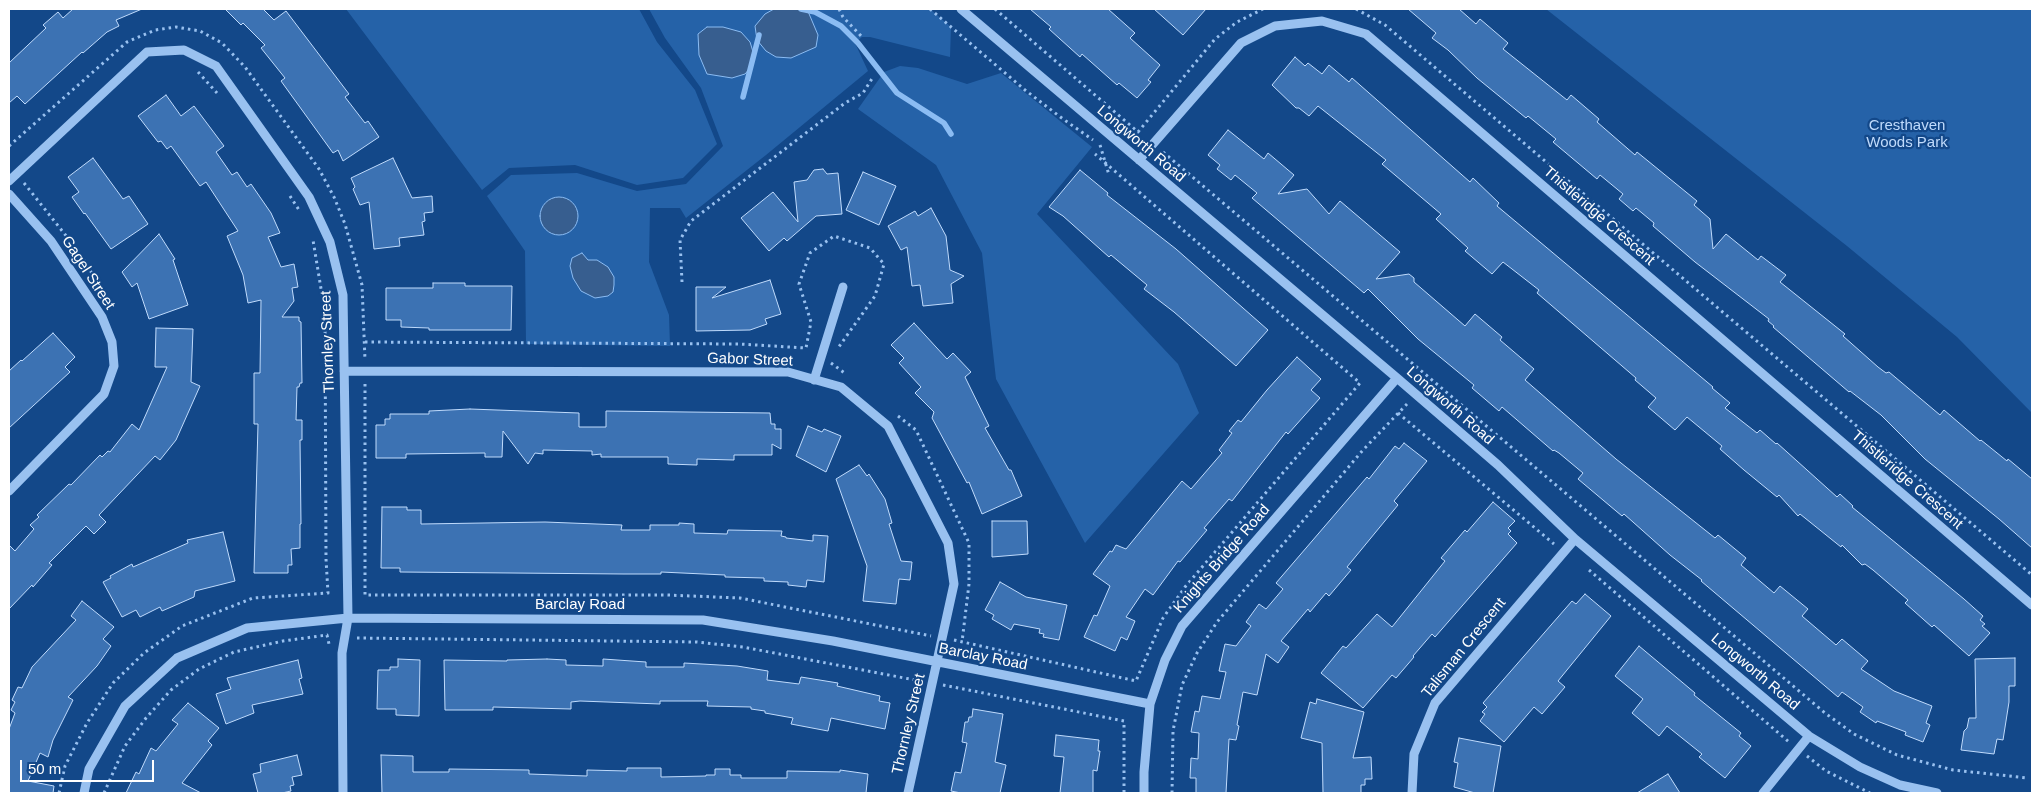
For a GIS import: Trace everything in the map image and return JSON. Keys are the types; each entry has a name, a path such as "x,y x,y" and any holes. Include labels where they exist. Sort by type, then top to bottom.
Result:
{"street":[{"name":"Longworth Road","path":"961,9 1397,378 1498,465 1575,539 1808,736 1860,767 1892,782 1937,793"},
{"name":"Thistleridge Crescent","path":"1139,160 1241,43 1275,26 1322,21 1366,34 2032,605"},
{"name":"Thornley Street","path":"9,180 147,52 184,50 216,66 310,197 330,242 342,295 348,618 342,652 343,793"},
{"name":"Gagel Street","path":"9,194 51,241 102,317 112,342 114,366 104,394 9,491"},
{"path":"814,380 844,287"},
{"name":"Gabor Street","path":"344,371 788,372 840,387 888,426 948,543 954,584 938,662"},
{"name":"Knights Bridge Road","path":"1144,793 1150,704 1165,660 1182,626 1397,378"},
{"name":"Talisman Crescent","path":"1412,793 1414,754 1435,703 1575,539"},
{"name":"Barclay Road","path":"84,793 89,769 125,706 178,658 246,628 348,618 703,620 833,640 1150,704"},
{"name":"Thornley Street","path":"908,793 938,662"},
{"path":"1763,793 1808,736"}],"path":[{"path":"839,9 843,17 862,37"},
{"path":"930,9 1025,90 1063,120 1100,144 1109,174"},
{"path":"995,9 1138,132 1215,39 1237,22 1263,9"},
{"path":"1356,9 1385,25 2032,575"},
{"path":"9,146 127,42 155,30 176,28 200,31 222,43 245,67 313,161 334,197 348,231 362,285 365,353"},
{"path":"195,69 220,96"},
{"path":"682,282 680,240 691,221 845,103 863,93 873,77"},
{"path":"1163,152 1825,714 1854,734 1897,755 1953,770 2028,778"},
{"path":"364,387 365,595 667,595 740,598 943,638 1136,681 1163,618 1185,587 1360,382 1095,154"},
{"path":"28,174 24,183 79,252 112,307"},
{"path":"286,190 302,215"},
{"path":"312,232 325,313 326,559 328,593"},
{"path":"1172,793 1173,731 1182,685 1197,653 1217,622 1363,450 1407,404"},
{"path":"1398,413 1555,544"},
{"path":"1582,564 1790,742"},
{"path":"104,793 125,746 146,718 171,690 199,669 234,652 283,641 327,635"},
{"path":"357,638 697,642 743,647 1124,721 1124,793"},
{"path":"1807,756 1826,771 1870,793"}],"green space":[{"path":"346,9 639,9 657,42 695,90 717,144 683,178 637,185 575,165 509,168 482,190"},
{"path":"649,9 930,9 951,27 950,57 870,37 862,37 855,43 868,71 766,155 686,218 680,208 650,208 649,262 669,315 670,346 526,344 525,251 487,196 511,175 577,173 637,191 686,184 723,146 701,88 665,38"},
{"name":"Cresthaven Woods Park","path":"1546,9 2032,9 2032,413 1957,337 1847,246"},
{"path":"900,66 918,68 967,84 1001,73 1092,147 1037,214 1178,364 1199,413 1085,543 996,379 982,253 936,165 858,109 884,72"}],"shaded area":[{"path":"774,9 807,9 818,35 816,47 791,58 776,57 766,51 757,40 755,26 765,14"},
{"path":"707,27 723,27 741,32 750,42 754,55 752,66 745,74 732,78 707,74 699,55 698,34"},
{"path":"559,197 573,202 578,216 573,230 559,235 545,230 540,216 545,202"},
{"path":"582,253 588,260 597,260 608,267 614,277 614,285 613,292 608,296 595,298 581,291 573,278 570,266 572,258"}],"building":[{"path":"73,9 142,9 116,20 119,26 107,32 82,52 25,104 17,96 9,103 9,63 46,28 43,25 58,12 63,18"},
{"path":"225,9 263,9 274,20 286,11 349,94 345,97 365,123 368,121 379,137 343,161 338,150 333,153 281,81 285,78 261,48 265,45 243,23 241,25"},
{"path":"1030,9 1108,9 1135,33 1130,38 1160,65 1148,80 1151,82 1137,98 1119,83 1117,85 1082,54 1080,57 1049,29 1051,27"},
{"path":"1154,9 1206,9 1183,35"},
{"path":"1408,9 1459,9 1476,24 1480,19 1508,43 1503,49 1567,100 1571,95 1599,119 1597,122 1635,155 1637,152 1697,201 1694,205 1710,219 1713,249 1726,234 1758,260 1761,256 1786,275 1780,282 1845,334 1843,336 1878,367 1886,373 1889,372 1940,415 1944,410 1980,441 2007,461 2008,459 2032,479 2032,548 1925,459 1881,415 1849,392 1773,327 1768,321 1769,319 1695,262 1653,226 1654,223 1636,208 1633,211 1619,199 1623,194 1600,175 1597,179 1553,142 1556,139 1528,116 1526,118 1477,78 1448,50 1432,38 1436,33"},
{"path":"1295,57 1305,66 1308,63 1322,74 1329,65 1349,82 1352,78 1470,182 1473,178 1499,203 1497,206 1713,387 1730,403 1725,408 1757,433 1760,430 1777,443 1837,497 1840,494 1852,507 1964,599 1983,616 1980,620 1985,624 1982,626 1990,633 1969,656 1934,625 1932,627 1905,603 1908,600 1873,570 1865,564 1862,565 1842,545 1841,547 1800,514 1798,516 1779,495 1777,497 1744,470 1720,449 1722,446 1687,417 1675,430 1648,407 1656,398 1635,380 1636,378 1537,293 1539,290 1503,262 1492,274 1465,251 1468,248 1436,219 1441,214 1382,164 1386,160 1318,106 1309,116 1299,108 1296,108 1272,85"},
{"path":"166,95 181,116 194,106 224,146 216,152 232,175 237,172 247,187 251,184 271,213 280,233 268,237 281,267 294,264 298,287 292,288 294,301 282,317 299,317 301,322 302,383 297,387 296,420 302,420 302,440 300,440 301,524 300,548 291,549 292,565 288,565 288,573 254,573 258,424 254,424 254,373 260,373 261,300 248,303 243,275 227,236 238,231 206,182 200,186 171,146 167,149 161,141 158,142 138,116"},
{"path":"1228,130 1264,159 1268,153 1294,175 1278,194 1307,189 1329,214 1340,201 1400,252 1376,279 1409,274 1414,278 1414,282 1465,326 1475,314 1502,337 1500,340 1534,369 1525,380 1616,459 1715,538 1718,535 1746,558 1741,565 1774,593 1780,586 1808,609 1802,616 1836,645 1842,639 1868,661 1861,669 1894,691 1932,706 1926,723 1930,725 1923,742 1905,735 1906,732 1877,721 1876,723 1860,712 1863,707 1842,692 1838,697 1624,514 1622,516 1578,479 1583,473 1559,453 1553,451 1502,407 1499,411 1472,388 1474,385 1418,339 1368,289 1364,293 1252,198 1257,193 1235,175 1231,180 1217,169 1220,165 1208,155"},
{"path":"93,158 123,199 129,196 148,224 111,249 72,197 79,192 68,177"},
{"path":"393,158 412,198 432,196 433,212 424,213 425,221 422,222 424,235 399,238 400,246 374,249 369,202 360,205 353,189 355,187 351,178"},
{"path":"823,169 827,174 838,173 842,214 816,216 787,241 784,238 769,251 741,218 773,192 798,222 794,182 807,180 814,170"},
{"path":"1080,170 1108,193 1107,195 1176,249 1268,330 1236,366 1174,312 1144,289 1147,285 1111,255 1109,257 1063,216 1049,207"},
{"path":"863,172 896,186 879,225 846,210"},
{"path":"931,208 946,236 950,270 964,276 951,284 953,303 923,306 920,285 912,286 907,247 901,250 888,226 915,211 918,216"},
{"path":"159,234 175,259 173,260 188,305 149,319 137,283 132,287 122,272"},
{"path":"770,280 781,314 765,319 767,324 750,330 696,331 696,287 726,287 712,298"},
{"path":"433,283 465,283 465,286 512,286 511,330 429,330 429,328 401,327 401,320 386,320 386,288 433,288"},
{"path":"914,323 947,359 953,353 971,372 965,377 989,426 985,428 1009,470 1011,470 1022,496 982,514 969,482 967,483 932,418 934,412 915,393 921,387 899,363 904,358 891,345"},
{"path":"156,328 193,329 191,382 200,386 176,440 160,460 155,456 99,515 106,522 94,534 86,526 49,563 52,565 33,587 32,585 9,609 9,545 15,551 34,529 30,525 39,517 37,515 69,484 71,485 100,455 102,457 108,451 110,452 132,424 139,430 167,367 155,367"},
{"path":"53,333 75,357 65,367 70,372 9,428 9,371"},
{"path":"1297,357 1321,379 1311,390 1320,398 1288,434 1286,432 1232,501 1229,499 1204,528 1207,530 1180,562 1178,561 1153,595 1145,589 1126,617 1135,621 1127,640 1121,637 1115,651 1084,637 1094,615 1097,616 1110,586 1093,574 1110,551 1112,552 1116,545 1126,549 1182,481 1191,489 1222,453 1219,450 1232,433 1229,431 1238,420 1241,422"},
{"path":"470,409 579,413 579,427 606,427 606,411 770,413 771,424 775,424 775,429 781,429 781,449 772,444 772,455 734,455 734,460 697,459 697,465 668,464 668,457 601,457 601,454 592,455 592,451 543,450 543,454 535,453 528,464 503,431 502,457 485,457 485,453 406,454 406,458 376,458 376,425 385,425 385,419 390,419 390,414 429,414 429,411"},
{"path":"808,426 822,432 824,429 841,436 826,472 796,456"},
{"path":"1404,443 1427,461 1394,501 1398,505 1347,567 1351,570 1329,596 1326,593 1310,612 1308,609 1281,641 1289,647 1278,663 1266,654 1257,695 1243,692 1236,740 1229,739 1226,793 1196,793 1196,778 1190,778 1191,758 1198,759 1199,733 1191,732 1195,711 1199,712 1202,696 1220,699 1226,672 1219,671 1225,644 1236,646 1251,626 1246,622 1259,604 1266,609 1283,589 1276,583 1367,477 1369,479 1395,446 1399,449"},
{"path":"859,465 867,476 869,474 885,499 892,523 889,524 901,561 912,562 910,580 899,579 896,604 863,601 867,566 836,479"},
{"path":"1493,502 1515,521 1508,528 1511,531 1508,534 1517,543 1435,637 1432,634 1396,678 1392,675 1363,708 1321,673 1343,646 1346,648 1377,614 1392,627 1445,561 1441,558"},
{"path":"382,507 407,507 407,510 421,510 421,524 545,522 622,525 621,530 650,530 650,525 679,525 679,523 694,524 694,533 727,534 728,530 782,531 781,536 786,538 813,541 813,535 828,536 824,582 807,580 806,587 788,585 788,582 764,581 764,578 661,572 661,574 623,574 400,572 400,568 381,568"},
{"path":"992,521 1027,521 1028,554 992,557"},
{"path":"223,532 235,581 195,591 194,597 162,611 160,607 140,617 136,610 122,617 103,582 111,578 110,576 132,564 133,567 188,543 187,540"},
{"path":"1000,582 1026,597 1067,605 1059,640 1043,637 1044,634 1039,633 1040,629 1014,624 1011,630 992,619 994,615 985,610"},
{"path":"1585,594 1611,616 1558,681 1565,687 1542,714 1534,707 1504,742 1480,721 1485,714 1482,712 1487,707 1483,703 1572,601 1576,604"},
{"path":"82,601 114,627 103,639 111,646 97,666 68,697 73,700 53,740 48,757 40,753 28,781 54,786 53,793 9,793 9,729 15,713 11,710 15,702 12,700 18,687 22,688 32,667 76,620 71,616"},
{"path":"1639,646 1695,693 1694,695 1741,733 1739,736 1751,746 1725,778 1699,757 1702,754 1667,726 1659,736 1632,713 1643,699 1615,676"},
{"path":"2015,658 2015,686 2009,686 2009,702 2003,740 1997,739 1994,754 1961,750 1964,731 1967,728 1969,718 1976,718 1975,659"},
{"path":"398,659 420,660 419,716 396,715 396,709 377,709 378,670 390,670 390,667 398,667"},
{"path":"603,659 646,662 646,667 684,667 684,663 737,666 768,671 767,680 799,684 801,677 838,683 837,686 880,696 879,701 890,703 885,729 831,718 828,731 791,724 793,718 765,713 765,711 751,709 751,707 707,706 708,701 660,701 660,704 580,701 571,702 571,709 493,707 493,710 445,710 444,660 507,661 566,660 566,665 603,666"},
{"path":"298,660 302,678 299,679 303,694 252,705 254,713 226,724 216,694 231,689 227,678"},
{"path":"1317,699 1364,712 1353,758 1371,757 1372,779 1365,779 1365,785 1361,785 1361,793 1323,793 1322,743 1301,738 1310,702 1316,704"},
{"path":"188,703 219,728 208,741 212,745 182,783 201,793 126,793 136,772 139,774 151,748 156,751 178,724 172,720"},
{"path":"973,709 1003,714 995,762 1006,765 1000,793 961,793 951,791 955,772 961,773 967,743 962,742 965,722 968,722 969,717 972,717"},
{"path":"1056,735 1099,740 1098,751 1100,751 1097,771 1093,770 1093,793 1060,793 1064,757 1054,756"},
{"path":"1459,738 1501,746 1493,793 1475,793 1454,787 1458,763 1454,762"},
{"path":"297,755 302,775 292,777 294,785 290,786 291,791 258,793 253,774 261,772 260,764"},
{"path":"381,755 413,756 413,772 449,772 449,769 529,770 529,774 587,776 587,770 627,771 627,768 661,768 661,777 715,775 715,769 730,769 730,775 741,775 741,778 787,778 787,771 840,772 840,770 868,774 866,793 382,793"},
{"path":"1668,774 1680,793 1637,793"}],"waterway":[{"path":"801,9 815,12 841,26 858,43 897,93 944,123 951,134"},
{"path":"743,97 759,35"}]}
